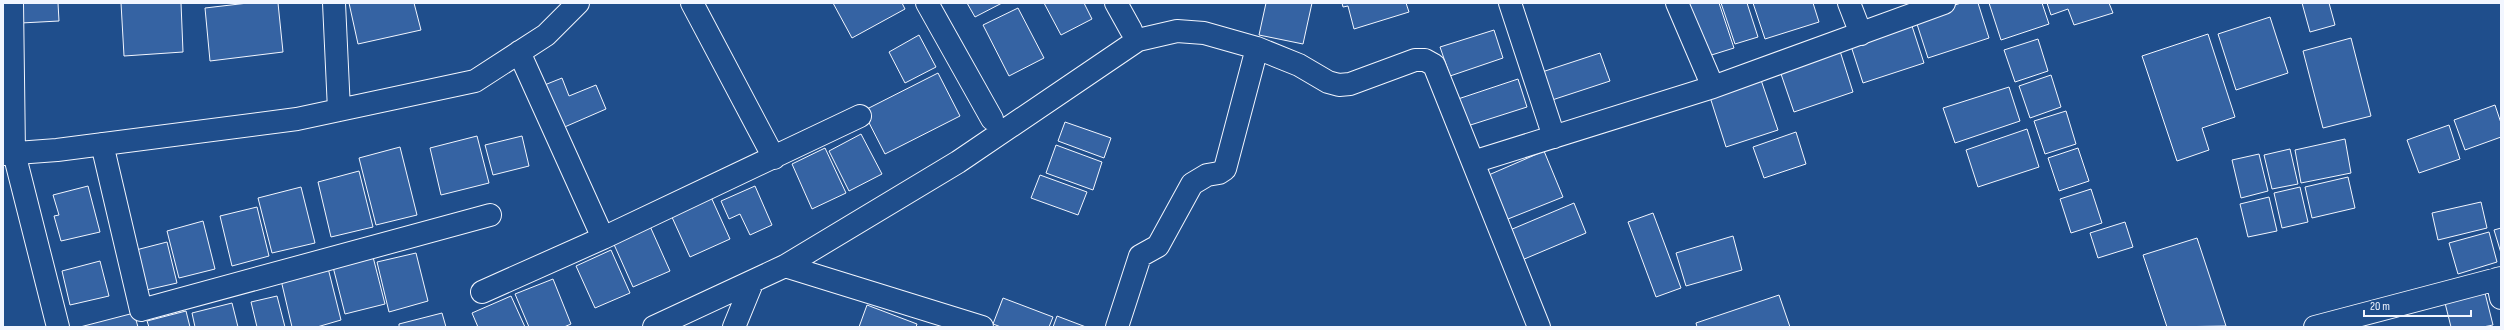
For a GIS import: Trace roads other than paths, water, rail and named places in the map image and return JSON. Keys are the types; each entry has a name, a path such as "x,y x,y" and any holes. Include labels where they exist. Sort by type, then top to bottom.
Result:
{"street":[{"path":"12,3 9,154 58,327"},
{"path":"334,3 339,110"},
{"path":"9,154 102,144 297,119 475,80 546,35 578,3"},
{"path":"692,3 774,158"},
{"path":"927,3 992,120"},
{"path":"1116,3 1132,30"},
{"path":"1510,3 1554,137"},
{"path":"1678,3 1712,88"},
{"path":"1848,3 1861,34"},
{"path":"1473,162 1712,88 1944,3"},
{"path":"654,327 752,283 785,266 958,162 1138,40 1177,31 1204,33 1257,48 1299,65 1328,82 1339,85 1350,84 1415,60 1425,60 1434,65 1539,327"},
{"path":"1117,327 1140,256 1158,246 1192,184 1207,175 1219,173 1225,169 1257,48"},
{"path":"519,52 603,238"},
{"path":"482,292 603,238 860,116"},
{"path":"102,144 141,310 490,215"},
{"path":"785,266 982,327"},
{"path":"734,327 752,283"},
{"path":"2315,327 2500,285"}]}
